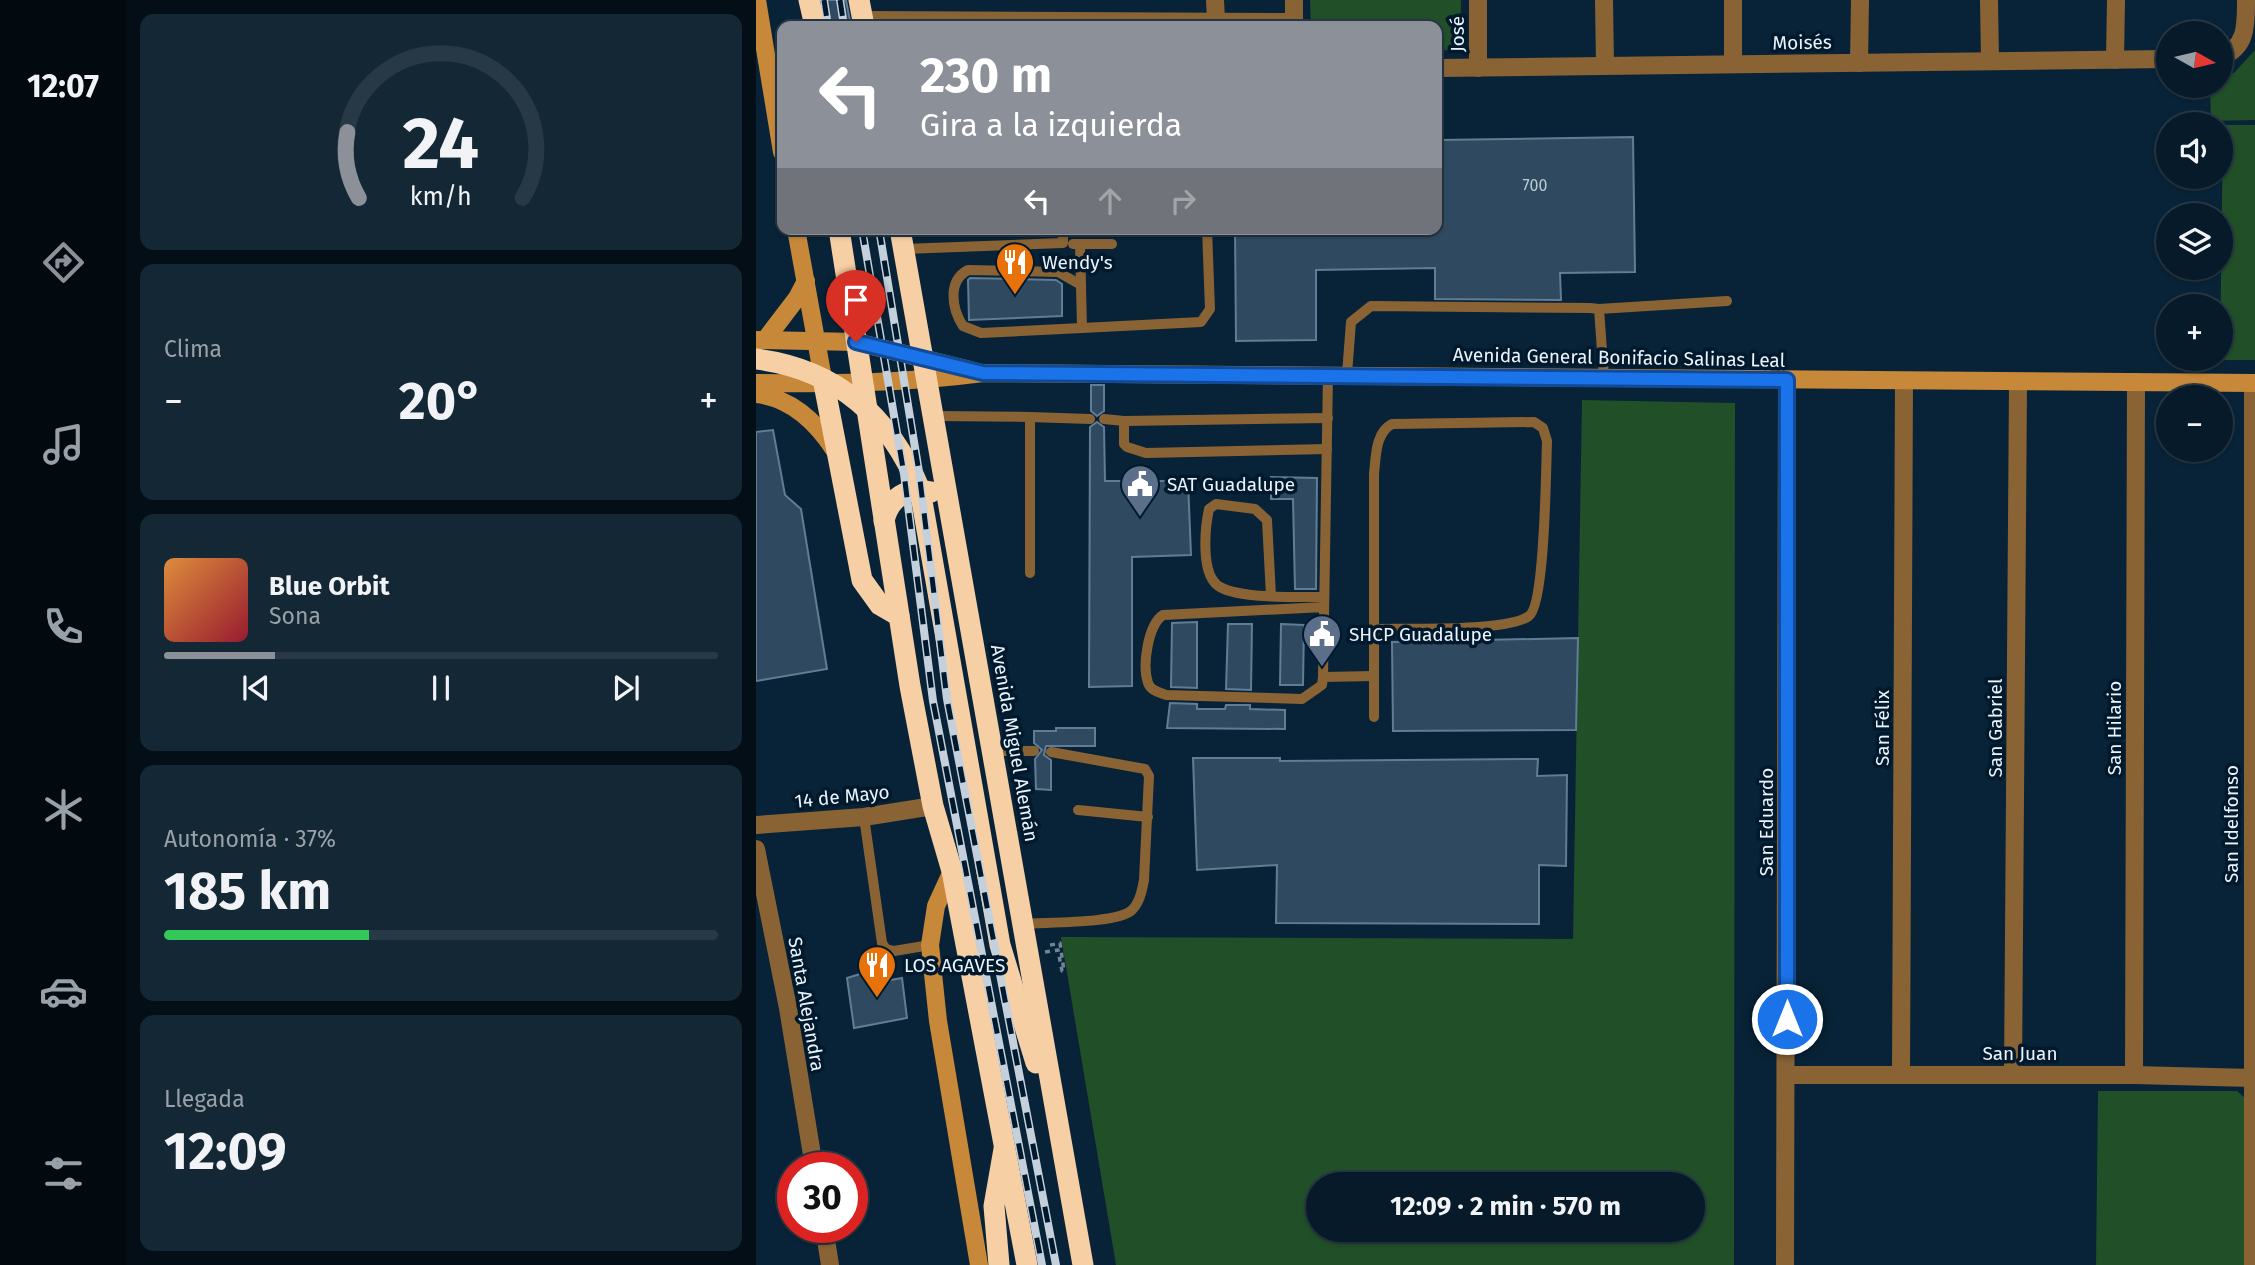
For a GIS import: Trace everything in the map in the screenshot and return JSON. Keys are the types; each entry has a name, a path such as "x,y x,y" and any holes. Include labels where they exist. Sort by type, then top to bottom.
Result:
{"highway":[{"path":"801,0 805,21"},
{"path":"809,0 814,21"},
{"path":"840,235 899,616 933,806 953,871 1006,1140 1027,1265"},
{"name":"Avenida Miguel Alemán","path":"902,239 1083,1265"},
{"path":"759,346 791,367 852,396 889,431 911,468 927,513 1000,945 1063,1152"},
{"path":"824,384 862,580 880,605 899,616"},
{"path":"884,521 886,512 897,497 915,490 940,497 953,520"},
{"path":"999,1265 996,1184 1006,1140"}],"street":[{"path":"757,0 758,24 777,125"},
{"path":"1215,0 1216,21"},
{"path":"1294,0 1294,21"},
{"name":"José","path":"1478,0 1478,68"},
{"path":"1604,0 1605,65"},
{"path":"1732,0 1733,64"},
{"path":"1859,63 1860,0"},
{"path":"1990,0 1990,61"},
{"path":"2115,60 2116,0"},
{"path":"2233,47 2246,28 2246,0"},
{"path":"862,15 1128,21"},
{"name":"Moisés","path":"1442,68 2156,59"},
{"path":"797,235 824,384"},
{"path":"759,346 797,298 806,281"},
{"name":"Avenida General Bonifacio Salinas Leal","path":"759,346 856,342 927,371"},
{"name":"Avenida General Bonifacio Salinas Leal","path":"756,383 862,384 927,371 2018,383 2254,383"},
{"name":"San Eduardo","path":"1785,1265 1787,380"},
{"name":"San Félix","path":"1901,1074 1904,381"},
{"name":"San Hilario","path":"2134,1074 2136,382"},
{"name":"San Gabriel","path":"2013,1074 2018,383"},
{"name":"San Idelfonso","path":"2253,1265 2254,383"},
{"path":"756,394 783,402 802,414 835,451"},
{"name":"14 de Mayo","path":"756,825 864,817 933,806"},
{"name":"Santa Alejandra","path":"756,849 788,1008 812,1152"},
{"path":"953,871 936,906 930,945 938,1021 979,1265"},
{"name":"San Juan","path":"1787,1075 2134,1074 2252,1078"},
{"path":"827,1243 830,1265"}],"lane":[{"path":"1063,235 1063,243"},
{"path":"1081,285 1058,272 968,270 960,274 954,300 963,326 982,333 1201,322 1207,318 1210,309 1207,235"},
{"path":"902,239 1112,244"},
{"path":"1080,244 1082,328"},
{"path":"1347,374 1351,322 1371,306 1599,309 1727,301"},
{"path":"1599,309 1604,378"},
{"path":"1324,602 1163,615 1149,630 1148,682 1153,690 1166,695 1302,699 1317,691 1323,677 1328,374"},
{"path":"934,416 1090,419"},
{"path":"1030,417 1030,573"},
{"path":"1104,419 1328,418"},
{"path":"1124,421 1124,444 1133,450 1146,453 1327,449"},
{"path":"1374,629 1507,625 1532,615 1537,606 1542,555 1547,441 1542,428 1534,422 1392,424 1384,428 1379,440 1374,474 1374,629 1374,717"},
{"path":"1271,596 1267,520 1255,509 1216,504 1209,509 1206,522 1208,569 1212,580 1221,587 1271,596 1324,602"},
{"path":"1323,677 1374,676"},
{"path":"993,751 1034,751"},
{"path":"1023,924 1116,917 1131,911 1141,895 1144,880 1149,776 1145,769 1051,752"},
{"path":"1078,810 1148,817"},
{"path":"864,817 886,949 894,951 930,945"}],"path":[{"path":"1058,950 1064,971 1059,943"}],"green space":[{"path":"1310,0 1461,0 1460,49 1442,51 1442,21 1311,21"},
{"path":"2255,50 2255,120 2233,120 2233,112 2211,112 2210,98 2233,98 2234,73"},
{"path":"2233,125 2255,125 2255,360 2233,360 2233,294 2221,294 2221,280 2233,280 2233,203 2222,203 2222,189 2233,189"},
{"path":"1582,400 1735,403 1734,1265 1116,1265 1061,937 1573,939"},
{"path":"2098,1091 2237,1091 2246,1099 2246,1265 2096,1265"}],"building":[{"path":"822,0 846,0 850,21 827,21"},
{"path":"1633,137 1635,272 1560,273 1561,300 1435,299 1435,268 1316,270 1316,340 1236,341 1235,235 1442,235 1442,140"},
{"name":"Wendy's","path":"970,278 1056,280 1062,284 1062,316 969,320"},
{"path":"1091,385 1104,385 1104,411 1097,416 1091,411"},
{"name":"SAT Guadalupe","path":"1097,422 1104,427 1105,481 1188,481 1191,555 1132,557 1132,686 1089,687 1090,427"},
{"path":"773,430 785,495 801,509 827,669 756,681 756,432"},
{"path":"1271,477 1317,478 1316,589 1295,589 1293,499 1271,499"},
{"path":"1197,622 1197,688 1171,687 1172,623"},
{"path":"1228,624 1252,624 1251,690 1226,689"},
{"path":"1281,624 1304,625 1303,685 1280,685"},
{"path":"1578,638 1576,730 1393,731 1392,642"},
{"path":"1170,703 1197,704 1197,709 1225,709 1226,705 1250,705 1250,709 1285,710 1285,729 1167,728"},
{"path":"1056,728 1095,728 1095,746 1046,746 1044,755 1051,760 1051,790 1036,789 1035,759 1042,750 1034,743 1034,731 1056,731"},
{"path":"1193,758 1280,758 1280,761 1538,759 1537,776 1567,775 1566,866 1539,865 1539,924 1276,923 1277,865 1197,870"},
{"name":"LOS AGAVES","path":"883,967 885,981 902,978 907,1018 854,1028 847,978"}],"railway":[{"path":"824,0 827,21"},
{"path":"840,0 843,21"},
{"path":"863,235 904,474 933,701 1042,1265"},
{"path":"880,235 919,472 947,699 1056,1265"}],"place":[{"name":"Wendy's","path":"1015,296"},
{"name":"SAT Guadalupe","path":"1140,518"},
{"name":"SHCP Guadalupe","path":"1322,668"},
{"name":"LOS AGAVES","path":"877,999"}],"route":[{"path":"856,342 983,373 1787,380 1787,1019"}]}
